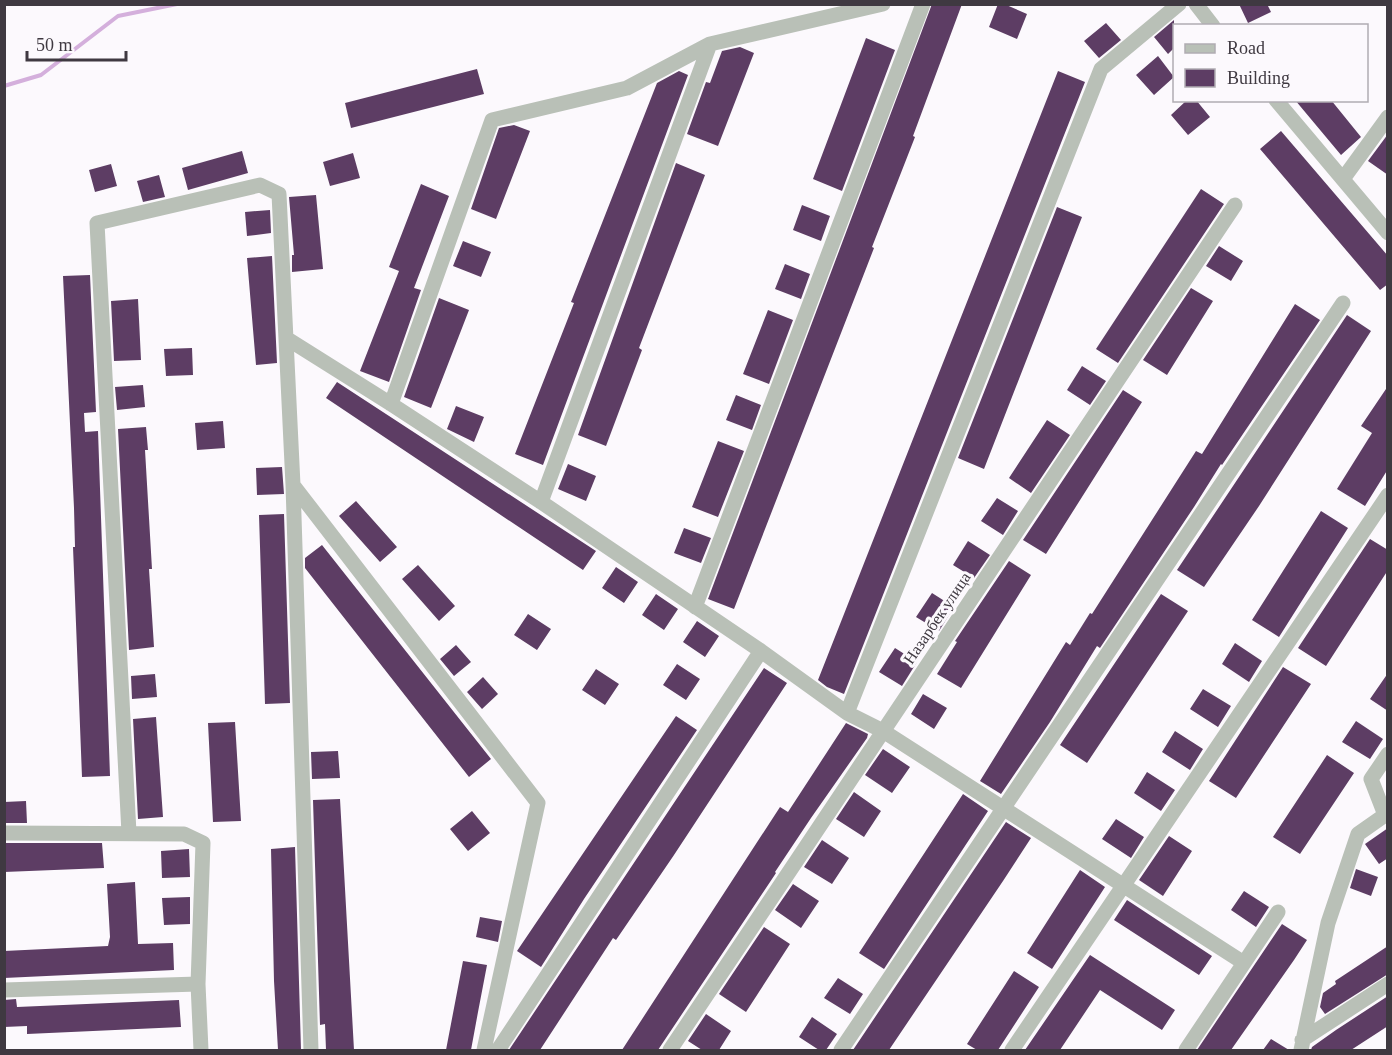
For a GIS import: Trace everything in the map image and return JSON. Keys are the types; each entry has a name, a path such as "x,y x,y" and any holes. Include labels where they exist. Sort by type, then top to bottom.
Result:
{"street":[{"path":"391,404 492,120 627,88 710,44 883,4"},
{"path":"695,607 923,4"},
{"path":"847,713 1101,69 1179,4"},
{"path":"1198,5 1212,24"},
{"path":"541,502 710,44"},
{"path":"1278,102 1388,233"},
{"path":"1343,179 1388,117"},
{"path":"129,833 97,223 260,185 279,194 293,484 311,1050"},
{"name":"Назарбек улица","path":"670,1050 1235,205"},
{"path":"841,1050 1343,303"},
{"path":"286,338 541,502 761,651 847,713 883,731 1244,963"},
{"path":"293,484 538,803 484,1050"},
{"path":"1012,1050 1388,495"},
{"path":"498,1050 761,651"},
{"path":"1302,1045 1328,923 1358,834 1386,814 1371,778 1388,754"},
{"path":"4,833 184,834 203,843 198,984 201,1050"},
{"path":"1186,1050 1278,912"},
{"path":"4,990 198,984"},
{"path":"1302,1045 1388,984"}],"building":[{"path":"932,4 962,4 913,136 915,137 872,247 874,248 734,609 708,599"},
{"path":"998,4 1004,4 1027,14 1017,39 989,27"},
{"path":"1239,4 1267,4 1271,12 1248,23"},
{"path":"1174,20 1173,49 1168,54 1154,37"},
{"path":"1106,23 1121,40 1099,58 1084,41"},
{"path":"866,38 895,50 842,191 813,179"},
{"path":"740,47 754,53 718,146 687,134 706,82 710,83 722,51"},
{"path":"1158,56 1173,78 1154,95 1136,75"},
{"path":"477,69 484,94 351,128 345,103"},
{"path":"679,71 688,75 543,465 515,454 574,303 571,302 657,83"},
{"path":"1058,71 1085,82 844,694 827,687 818,680"},
{"path":"1185,102 1198,102 1210,117 1188,135 1171,115"},
{"path":"1297,102 1333,102 1361,137 1341,155"},
{"path":"514,125 530,131 496,219 471,209 499,128"},
{"path":"1281,131 1388,256 1388,284 1380,290 1260,149"},
{"path":"1388,134 1388,175 1368,161"},
{"path":"242,151 248,173 188,190 182,168"},
{"path":"353,153 360,178 330,186 323,162"},
{"path":"676,163 705,175 639,348 642,350 606,446 578,435"},
{"path":"111,164 117,186 95,192 89,170"},
{"path":"159,175 165,197 143,202 137,181"},
{"path":"421,184 449,196 414,288 421,290 389,382 360,371 399,271 389,267"},
{"path":"1201,189 1224,204 1118,363 1096,349"},
{"path":"316,195 323,269 292,272 292,255 294,255 289,197"},
{"path":"802,205 830,216 821,241 793,230"},
{"path":"1057,207 1082,217 984,469 958,458"},
{"path":"270,210 271,233 247,236 245,212"},
{"path":"463,241 491,252 481,277 453,266"},
{"path":"1219,246 1243,261 1231,281 1206,266"},
{"path":"272,256 277,363 256,365 247,258"},
{"path":"785,264 810,274 801,299 775,289"},
{"path":"90,275 96,412 84,413 85,432 98,431 110,776 82,777 73,547 75,547 74,508 63,276"},
{"path":"1191,288 1213,301 1167,375 1143,360"},
{"path":"439,298 469,310 431,408 404,397"},
{"path":"138,299 141,360 114,361 111,301"},
{"path":"1295,304 1320,320 1221,464 1100,648 1097,646 1050,722 1001,794 980,781 1066,642 1070,645 1090,613 1092,614 1196,451 1202,454"},
{"path":"768,310 793,320 769,384 743,374"},
{"path":"1347,315 1371,331 1259,506 1204,587 1177,570"},
{"path":"192,348 193,375 166,376 164,349"},
{"path":"1082,366 1106,381 1090,405 1067,390"},
{"path":"337,382 596,551 583,570 326,398"},
{"path":"143,385 145,407 117,410 115,387"},
{"path":"1388,386 1388,469 1365,506 1337,489 1372,433 1361,426"},
{"path":"1123,390 1142,402 1046,554 1023,540"},
{"path":"736,395 761,405 752,430 726,420"},
{"path":"456,406 484,417 474,442 447,429"},
{"path":"1047,420 1070,435 1031,493 1009,478"},
{"path":"223,421 225,448 197,450 195,423"},
{"path":"146,427 148,450 145,450 152,569 149,569 154,647 129,650 118,429"},
{"path":"718,441 744,451 718,517 692,507"},
{"path":"568,464 596,476 586,501 558,489"},
{"path":"282,467 284,494 257,495 256,468"},
{"path":"997,498 1018,511 1003,535 981,521"},
{"path":"356,501 397,547 380,562 339,516"},
{"path":"1321,511 1348,528 1279,637 1252,620"},
{"path":"284,514 290,703 265,704 259,515"},
{"path":"684,528 711,538 701,563 674,553"},
{"path":"1370,539 1388,550 1388,570 1326,666 1298,648"},
{"path":"968,541 990,555 974,578 953,565"},
{"path":"322,545 491,759 469,777 305,568 305,558"},
{"path":"1009,561 1031,575 961,688 937,674 957,642 955,641"},
{"path":"418,565 455,606 439,621 402,579"},
{"path":"616,567 638,582 624,603 602,588"},
{"path":"932,593 954,607 939,631 916,617"},
{"path":"656,594 678,609 664,630 642,615"},
{"path":"1161,594 1188,611 1087,763 1060,745"},
{"path":"528,614 551,629 537,650 514,635"},
{"path":"697,621 719,636 705,657 683,642"},
{"path":"1235,643 1262,661 1249,682 1222,664"},
{"path":"456,645 471,662 454,676 440,659"},
{"path":"895,648 917,662 902,686 879,672"},
{"path":"677,664 700,679 686,700 663,685"},
{"path":"1283,667 1311,684 1236,798 1209,781"},
{"path":"764,668 787,683 674,855 616,940 613,938 540,1050 509,1050"},
{"path":"596,669 619,684 605,705 582,690"},
{"path":"1388,673 1388,711 1370,699"},
{"path":"155,674 157,697 132,699 131,676"},
{"path":"483,677 498,694 482,709 467,692"},
{"path":"1203,689 1231,706 1218,727 1190,709"},
{"path":"923,694 947,708 934,729 911,714"},
{"path":"676,716 697,730 541,967 517,951"},
{"path":"156,717 163,817 138,819 133,719"},
{"path":"1356,721 1383,739 1370,759 1342,742"},
{"path":"235,722 241,821 213,822 208,723"},
{"path":"846,723 868,734 867,738 811,818 658,1050 622,1050 780,807 788,812"},
{"path":"1175,731 1203,749 1190,770 1162,752"},
{"path":"883,749 910,767 892,793 865,775"},
{"path":"338,751 340,778 312,779 311,752"},
{"path":"1327,755 1354,773 1300,854 1273,837"},
{"path":"1147,772 1175,790 1161,811 1134,793"},
{"path":"854,792 881,811 864,837 836,819"},
{"path":"963,794 988,811 884,969 859,953"},
{"path":"340,799 354,1050 326,1050 325,1024 320,1025 313,800"},
{"path":"26,801 27,823 4,823 4,802"},
{"path":"472,811 490,833 468,851 450,829"},
{"path":"1116,819 1144,837 1131,858 1102,839"},
{"path":"1006,822 1031,838 1003,881 889,1050 853,1050"},
{"path":"1388,828 1388,858 1379,864 1365,844"},
{"path":"1169,836 1192,851 1163,896 1139,880"},
{"path":"822,840 849,858 832,884 804,867"},
{"path":"4,843 102,843 104,868 4,872"},
{"path":"295,847 301,1050 278,1050 271,849"},
{"path":"189,849 190,877 162,878 161,851"},
{"path":"1356,869 1378,877 1371,896 1350,888"},
{"path":"1080,870 1105,887 1052,969 1027,953"},
{"path":"135,882 138,944 173,943 174,970 4,978 4,951 108,946 110,937 107,884"},
{"path":"793,884 819,901 801,928 775,910"},
{"path":"1244,891 1269,907 1256,927 1231,910"},
{"path":"190,897 190,924 164,925 162,898"},
{"path":"1127,900 1212,956 1199,975 1114,920"},
{"path":"480,917 502,921 498,942 476,937"},
{"path":"1282,924 1307,940 1294,960 1231,1050 1197,1050"},
{"path":"764,927 790,944 746,1012 719,994"},
{"path":"1388,946 1388,974 1325,1014 1320,1007 1323,993 1336,984 1335,981"},
{"path":"1090,955 1175,1010 1162,1030 1100,990 1060,1050 1025,1050"},
{"path":"463,961 487,965 471,1050 446,1050"},
{"path":"1014,971 1039,987 998,1050 977,1050 967,1044"},
{"path":"838,978 863,994 850,1014 824,998"},
{"path":"1388,996 1388,1026 1351,1050 1311,1050 1336,1030"},
{"path":"16,999 17,1007 179,1000 181,1027 27,1034 27,1026 4,1027 4,1000"},
{"path":"706,1014 731,1031 719,1050 702,1050 688,1041"},
{"path":"812,1017 837,1034 826,1050 819,1050 799,1037"},
{"path":"1271,1039 1289,1050 1263,1050"}],"waterway":[{"path":"4,86 41,75 118,16 177,4"}]}
